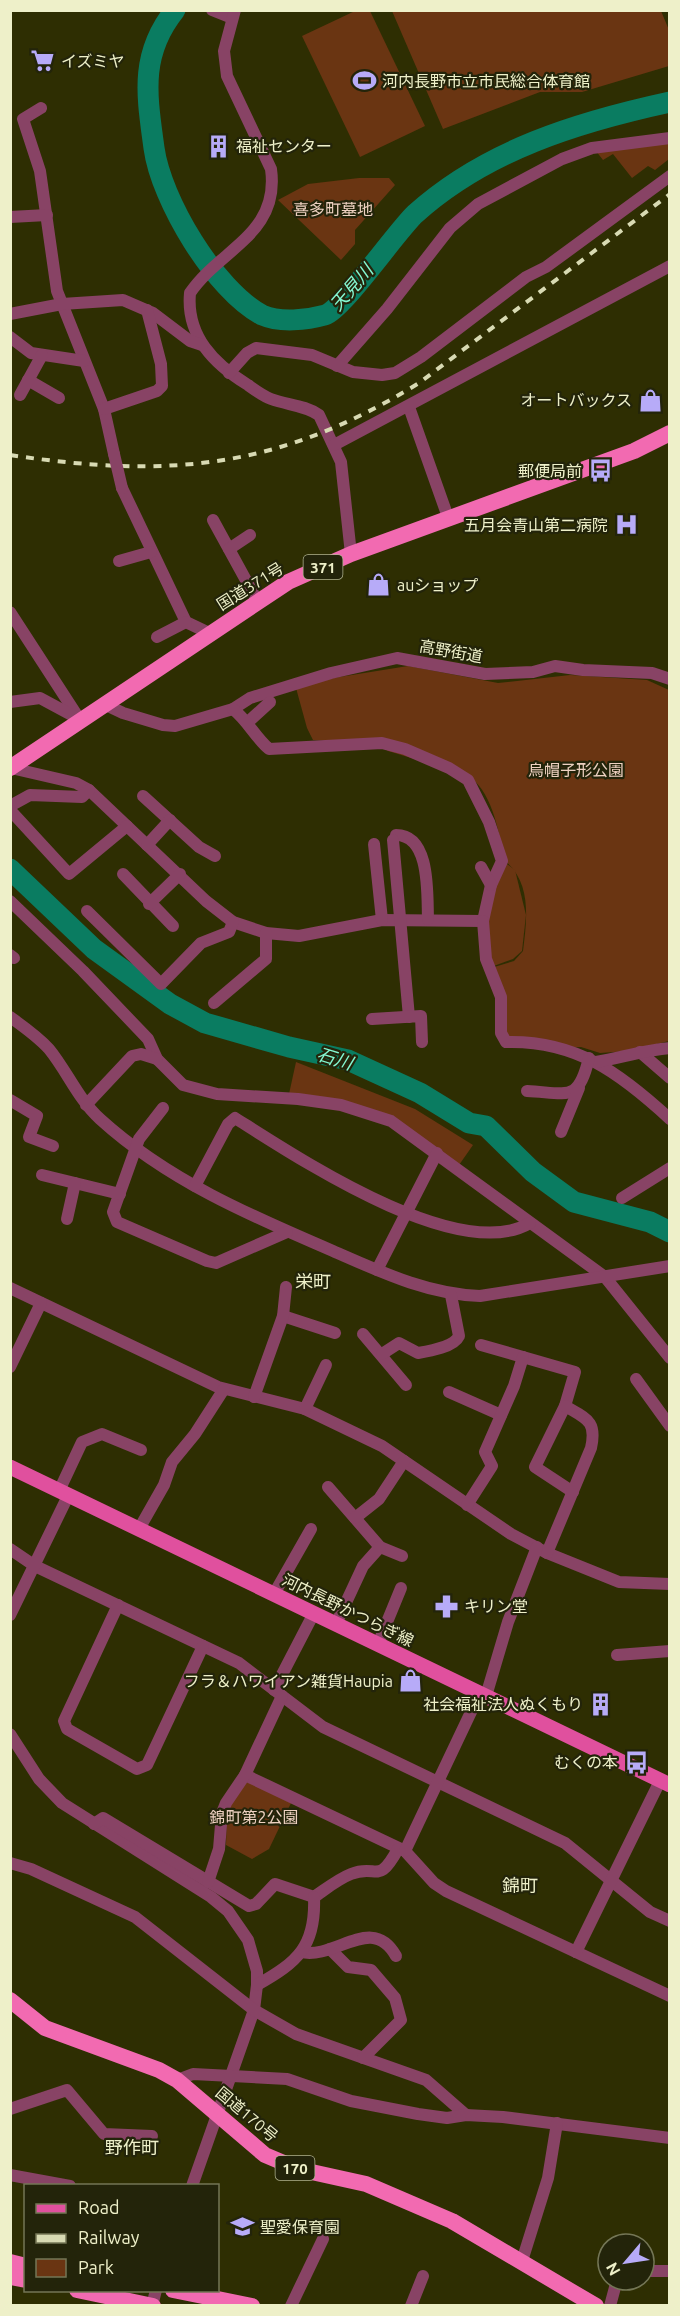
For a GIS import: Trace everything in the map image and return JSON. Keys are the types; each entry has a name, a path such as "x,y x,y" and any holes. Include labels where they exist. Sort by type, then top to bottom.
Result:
{"highway":[{"name":"国道371号","path":"11,768 288,582 351,554 634,451 669,433"},
{"name":"国道170号","path":"11,2001 45,2028 159,2070 177,2080 265,2155 298,2169 366,2184 452,2220 596,2306"},
{"path":"14,2263 24,2277"},
{"path":"86,2292 152,2306"},
{"path":"183,2292 252,2306"}],"main road":[{"name":"河内長野かつらぎ線","path":"10,1467 665,1783"}],"street":[{"path":"225,13 224,51 227,76 271,169 273,184 258,225 190,293 189,301 196,333 202,345 229,373 272,399 312,410 319,415 341,462 351,554"},
{"path":"41,108 23,119 40,171 62,304 105,409 122,488 186,622 209,633"},
{"path":"337,366 387,309 450,228 477,204 562,159 592,148 669,138"},
{"path":"229,373 256,348 312,355 337,366 368,374 395,373 421,357 526,278 546,267 669,176"},
{"path":"10,217 47,215"},
{"path":"334,445 409,407 669,266"},
{"path":"10,314 62,304 115,299 136,304 190,341 202,345"},
{"path":"105,409 157,391 162,386 161,364 147,310"},
{"path":"10,337 31,353 84,361"},
{"path":"10,356 22,347"},
{"path":"20,395 42,355"},
{"path":"28,380 59,398"},
{"path":"409,407 449,520"},
{"path":"213,520 258,602"},
{"path":"229,549 250,535"},
{"path":"119,561 151,552"},
{"path":"10,612 80,720"},
{"path":"157,637 186,622"},
{"name":"高野街道","path":"104,704 123,713 169,726 233,709 250,698 331,673 391,659 430,663 485,674 532,672 555,666 583,670 652,673 669,679"},
{"path":"10,702 40,698 80,720"},
{"path":"248,722 270,702"},
{"path":"233,709 248,722 260,742 269,749 382,743 426,758 468,780 501,851 502,861 491,885 483,921 486,959 501,997 501,1033 506,1042 544,1044 593,1060 630,1082 669,1119"},
{"path":"11,768 76,783 89,790 206,901 233,922 266,933 299,936 382,920 483,921"},
{"path":"89,790 82,797 30,795 10,808 69,873 127,826"},
{"path":"143,795 198,847 215,856"},
{"path":"147,845 170,820"},
{"path":"409,1017 395,838 409,839 421,853 427,879 428,919"},
{"path":"374,844 382,920"},
{"path":"481,867 491,885"},
{"path":"123,873 173,926"},
{"path":"150,904 180,874"},
{"path":"10,901 83,971 148,1039 157,1059 183,1085 218,1094 298,1099 369,1112 391,1121 605,1277 669,1358"},
{"path":"87,912 161,984 201,943 229,932 233,922"},
{"path":"214,1003 266,959 266,933"},
{"path":"372,1019 422,1016 422,1042"},
{"path":"10,1017 33,1033 50,1051 86,1105 137,1148 195,1186 287,1232 376,1270 421,1287 451,1295 501,1294 668,1267"},
{"path":"593,1060 618,1060 640,1052 669,1048"},
{"path":"640,1052 669,1078"},
{"path":"86,1105 132,1056 141,1054 157,1059"},
{"path":"561,1132 593,1060"},
{"path":"527,1091 572,1093 579,1088"},
{"path":"10,1100 36,1116 29,1137 53,1146"},
{"path":"163,1108 139,1139 113,1212 117,1222 207,1262 216,1263 287,1232"},
{"path":"195,1186 228,1124 235,1118 327,1175 404,1212 486,1233 519,1229 530,1223"},
{"path":"376,1270 404,1212 437,1153"},
{"path":"622,1198 669,1170"},
{"path":"42,1175 120,1194"},
{"path":"67,1219 75,1183"},
{"path":"254,1396 283,1316 286,1287"},
{"path":"10,1288 224,1389 304,1409 382,1446 511,1534 542,1550 619,1582 669,1584"},
{"path":"382,1354 399,1342 418,1353 443,1345 450,1346 456,1341 459,1336 451,1295"},
{"path":"10,1367 41,1303"},
{"path":"283,1316 335,1333"},
{"path":"363,1334 406,1385"},
{"path":"481,1345 575,1372 565,1406 535,1467 573,1492"},
{"path":"467,1505 492,1466 484,1452 524,1357"},
{"path":"304,1409 326,1365"},
{"path":"636,1379 669,1426"},
{"path":"139,1529 164,1485 172,1462 195,1434 224,1389"},
{"path":"448,1392 501,1415"},
{"path":"314,1898 353,1873 379,1872 388,1866 401,1850 439,1783 483,1694 508,1622 573,1492 591,1449 594,1432 588,1420 565,1406"},
{"path":"10,1615 35,1566 82,1442 102,1434 141,1450"},
{"path":"355,1518 379,1499 404,1461"},
{"path":"328,1487 380,1546 402,1556"},
{"path":"274,1594 311,1529"},
{"path":"336,1624 363,1566 380,1546"},
{"path":"10,1549 35,1566 239,1663 322,1727 565,1843 650,1912 669,1921"},
{"path":"378,1644 401,1588"},
{"path":"118,1605 64,1721 67,1729 137,1769 147,1765 203,1646"},
{"path":"208,1882 219,1849 222,1813 245,1775 314,1613"},
{"path":"617,1656 669,1651"},
{"path":"10,1734 29,1765 51,1793 94,1824 190,1882 228,1911 248,1940 256,1971 254,2010 193,2184"},
{"path":"245,1775 401,1850 446,1891 669,1996"},
{"path":"576,1952 611,1879 665,1783"},
{"path":"94,1824 103,1818 249,1906 256,1904 275,1884 314,1898"},
{"path":"10,1863 31,1869 135,1917 254,2010 296,2034 426,2080 466,2115"},
{"path":"257,1984 275,1974 302,1952 315,1923 314,1898"},
{"path":"302,1952 315,1955 364,1937 377,1938 389,1943 396,1956"},
{"path":"330,1949 348,1967 371,1970 395,1998 401,2020 363,2058"},
{"path":"177,2080 193,2074 231,2078 287,2079 351,2101 438,2116 466,2115 557,2123 669,2138"},
{"path":"10,2109 67,2090 104,2134 152,2136"},
{"path":"522,2261 548,2178 557,2123"},
{"path":"10,2175 59,2184"},
{"path":"291,2306 323,2239"},
{"path":"411,2306 423,2276"}],"green space":[{"name":"河内長野市立市民総合体育館","path":"355,11 370,11 425,126 360,157 302,36"},
{"path":"392,11 661,11 669,30 669,66 582,92 540,92 443,129"},
{"path":"669,142 669,159 655,170 648,166 632,178 613,154 603,160 596,151"},
{"name":"喜多町墓地","path":"359,178 389,178 395,185 355,230 355,244 341,260 278,200 308,184"},
{"name":"烏帽子形公園","path":"408,666 498,683 570,675 647,680 669,690 669,1041 628,1051 600,1053 581,1047 539,1049 507,1043 491,968 514,961 523,951 526,902 519,879 504,860 494,816 485,795 472,779 466,776 388,751 378,743 313,740 307,728 296,688 327,679"},
{"path":"503,861 515,870 526,915 522,951 513,959 491,967 485,923"},
{"path":"296,1062 415,1109 473,1145 459,1165 393,1118 289,1094"},
{"name":"錦町第2公園","path":"249,1782 291,1803 269,1849 252,1859 226,1845 227,1809 245,1783"}],"waterway":[{"name":"天見川","path":"175,10 163,27 156,43 148,76 149,111 159,169 167,193 179,217 209,265 244,303 269,318 294,320 325,315 333,310 356,286 415,214 472,172 503,156 568,129 670,102"},
{"name":"石川","path":"10,869 94,949 170,1004 205,1023 289,1047 348,1060 420,1093 469,1123 486,1126 533,1172 574,1202 650,1222 670,1232"}],"railway":[{"path":"10,455 122,466 173,465 222,460 270,450 319,434 368,412 419,383 670,194"}],"place":[{"name":"イズミヤ","path":"43,61"},
{"name":"河内長野市立市民総合体育館","path":"364,81"},
{"name":"福祉センター","path":"218,146"},
{"name":"オートバックス","path":"650,400"},
{"name":"郵便局前","path":"600,471"},
{"name":"五月会青山第二病院","path":"626,525"},
{"name":"auショップ","path":"379,585"},
{"name":"キリン堂","path":"446,1606"},
{"name":"フラ＆ハワイアン雑貨Haupia","path":"411,1681"},
{"name":"社会福祉法人ぬくもり","path":"601,1704"},
{"name":"むくの本","path":"636,1762"},
{"name":"聖愛保育園","path":"242,2227"}],"district":[{"name":"栄町","path":"313,1281"},
{"name":"錦町","path":"520,1885"},
{"name":"野作町","path":"132,2147"}]}
